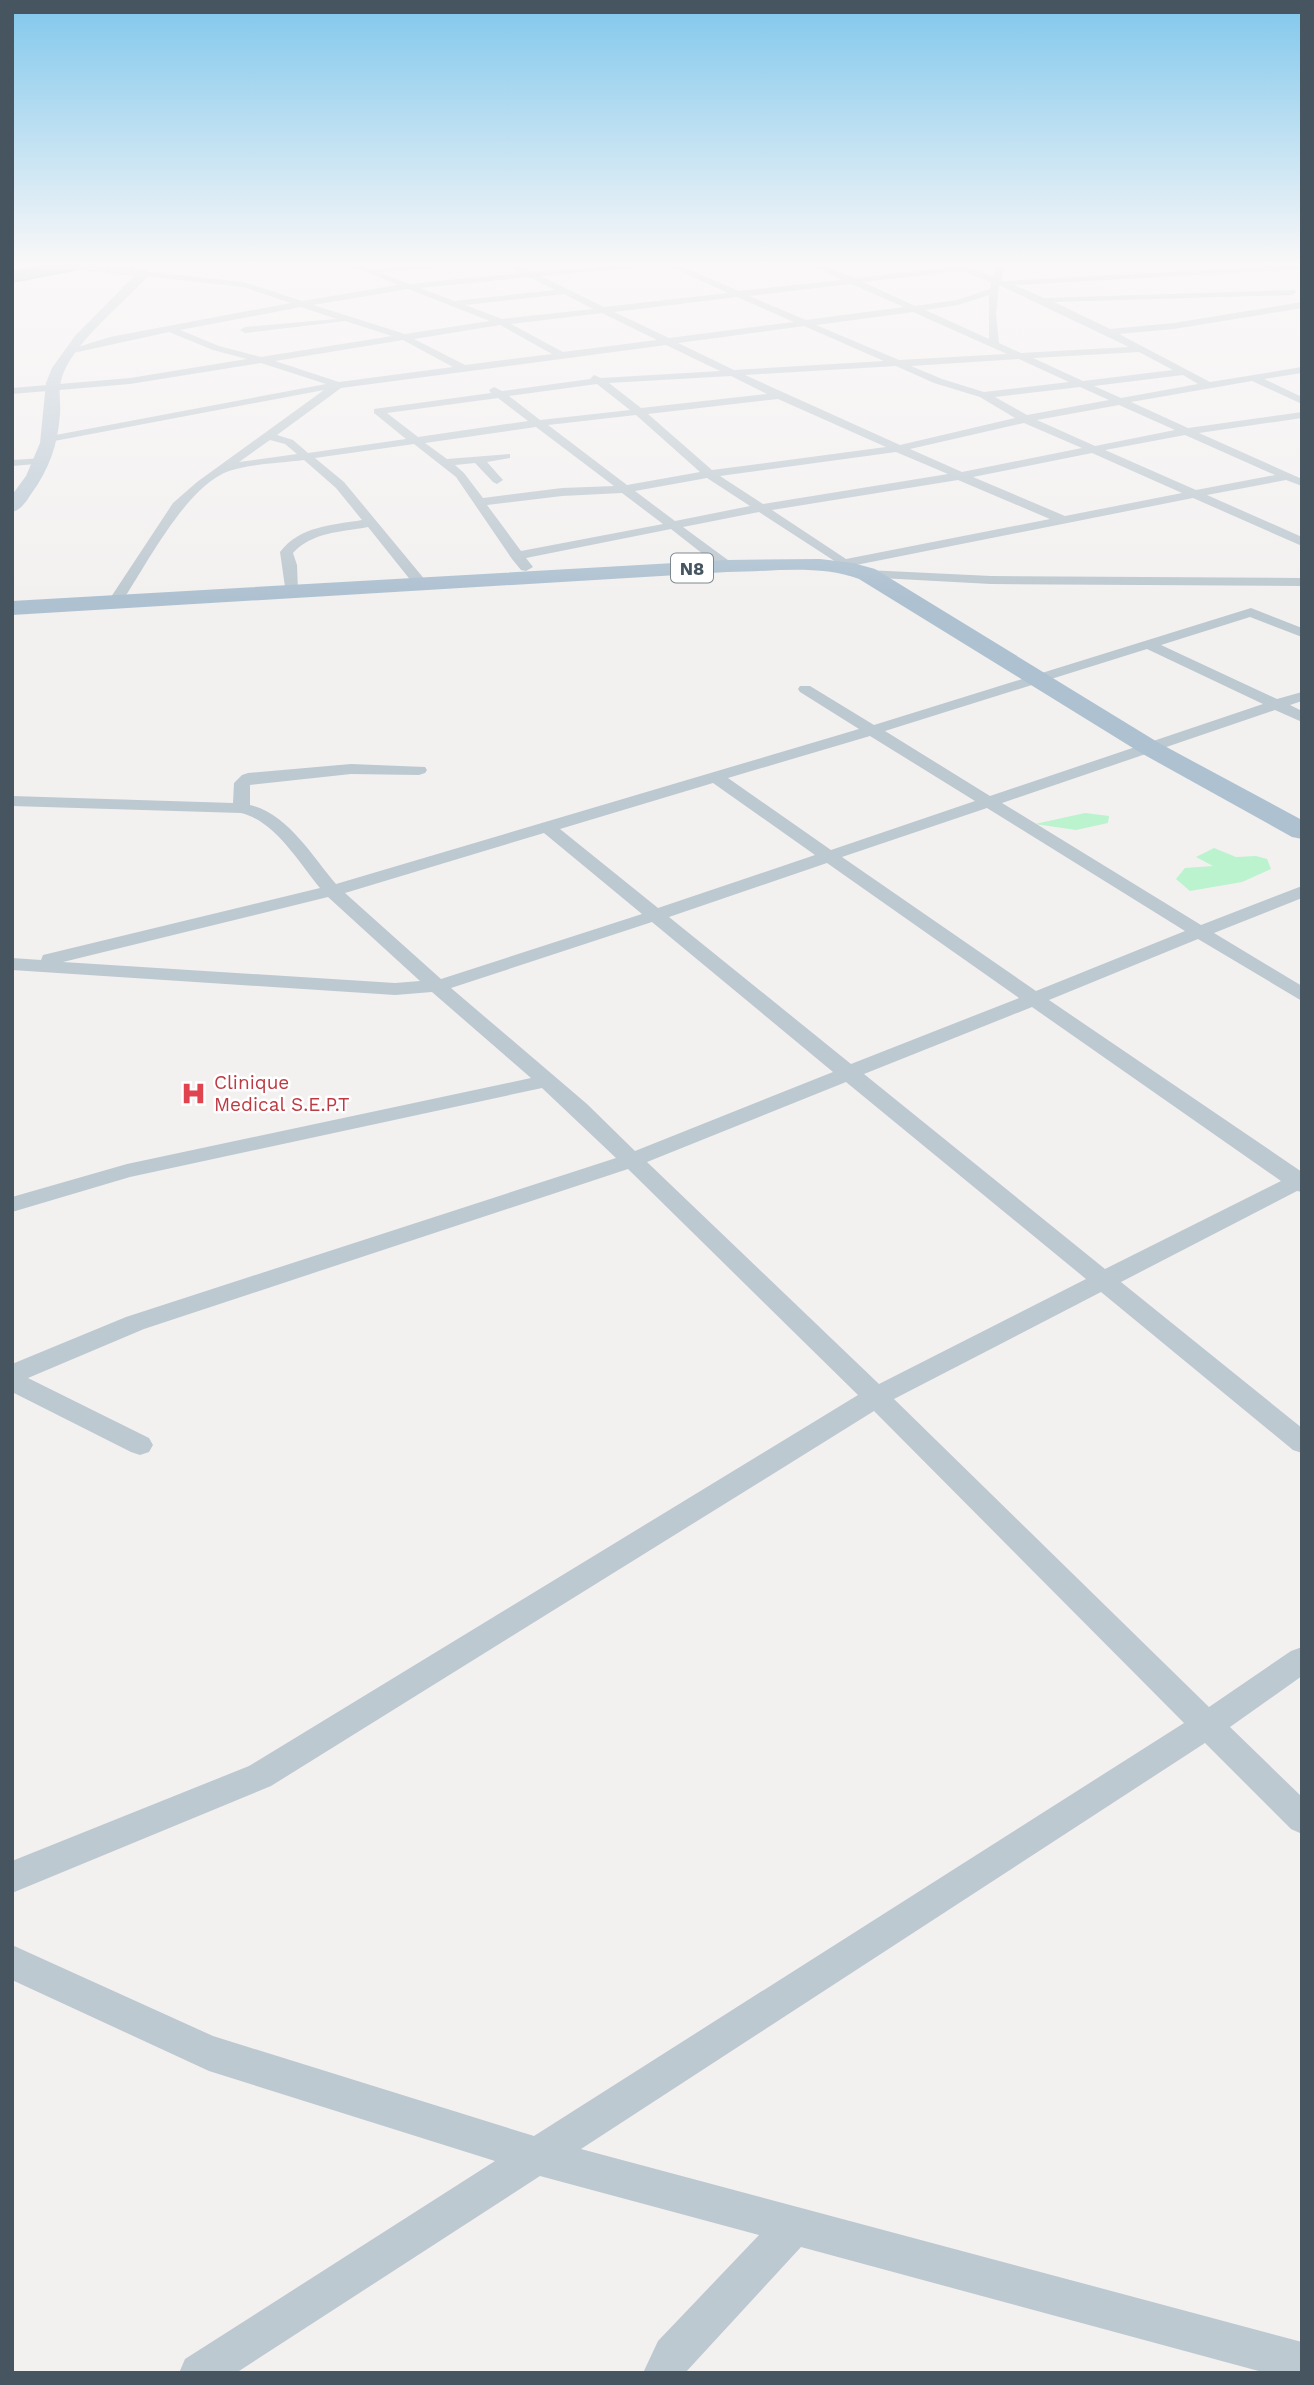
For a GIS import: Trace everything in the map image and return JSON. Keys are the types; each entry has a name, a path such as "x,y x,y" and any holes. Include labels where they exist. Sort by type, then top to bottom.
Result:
{"main road":[{"name":"N8","path":"12,608 727,566 820,565 855,569 1150,748 1302,831"}],"street":[{"path":"12,507 33,484 44,461 57,376"},
{"path":"12,391 159,376"},
{"path":"313,376 338,385"},
{"path":"49,439 251,399 398,376"},
{"path":"475,376 727,566"},
{"path":"592,376 709,474 855,569 990,580 1302,582"},
{"path":"536,578 517,556 460,475 378,411 599,381 668,376"},
{"path":"740,376 896,449 1063,520"},
{"path":"928,376 984,395 1025,419 1302,542"},
{"path":"1064,376 1302,483"},
{"path":"984,395 1148,376"},
{"path":"1193,376 1208,385"},
{"path":"479,502 562,492 625,489 709,474 896,449 1025,419 1256,376"},
{"path":"1251,377 1302,401"},
{"path":"116,600 177,506 224,468 338,385"},
{"path":"224,468 415,440 779,396"},
{"path":"517,556 761,508 958,476 1187,431 1302,415"},
{"path":"270,436 289,442 340,485 421,584"},
{"path":"445,463 506,456"},
{"path":"478,459 497,480"},
{"path":"12,463 44,461"},
{"path":"855,569 1063,520 1302,474"},
{"path":"291,591 290,565 286,552 293,543 306,534 369,523"},
{"path":"20,964 332,891 870,731 1251,612 1302,634"},
{"path":"1146,643 1302,717"},
{"path":"805,689 1302,995"},
{"path":"20,964 395,989 437,986 657,916 1302,696"},
{"path":"241,808 242,783 248,778 351,769 419,770"},
{"path":"12,1877 260,1776 876,1397 1300,1182 715,777"},
{"path":"12,801 241,808 259,812 280,829 332,891 632,1160 876,1397 1302,1819"},
{"path":"547,827 1302,1443"},
{"path":"12,1374 135,1322 632,1160 1302,891"},
{"path":"12,1205 127,1171 546,1081"},
{"path":"12,1381 140,1445"},
{"path":"199,2373 1207,1725 1302,1660"},
{"path":"12,1962 209,2053 537,2156 1302,2362"},
{"path":"663,2373 672,2355 795,2225"}],"green space":[{"path":"1085,813 1109,816 1108,823 1076,830 1035,824"},
{"path":"1214,848 1236,857 1256,856 1267,859 1271,869 1242,882 1190,891 1176,879 1185,868 1213,866 1196,857"}],"place":[{"name":"Clinique Medical S.E.P.T","path":"194,1093"}]}
